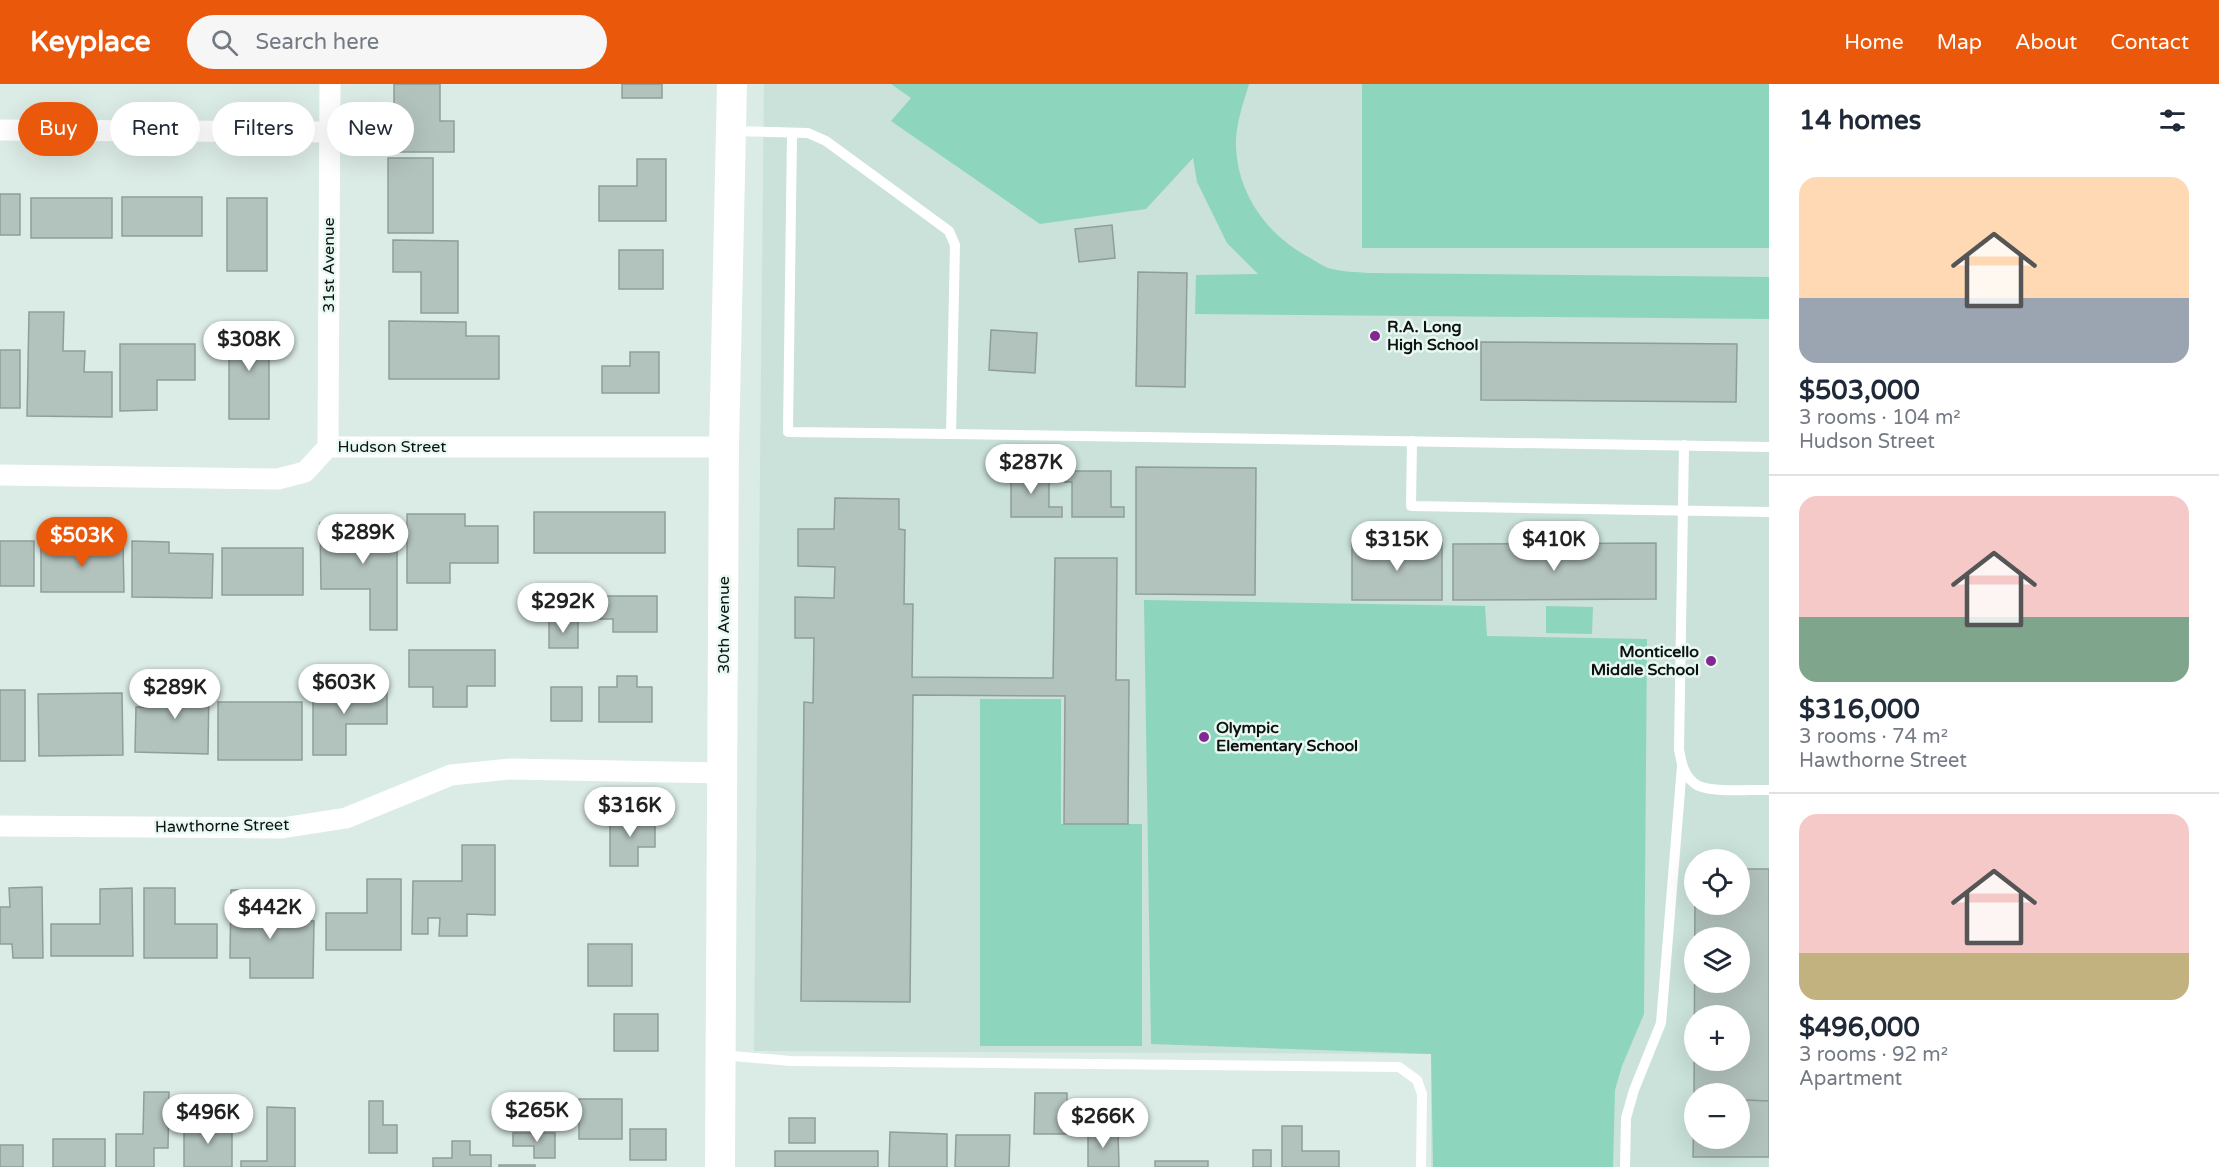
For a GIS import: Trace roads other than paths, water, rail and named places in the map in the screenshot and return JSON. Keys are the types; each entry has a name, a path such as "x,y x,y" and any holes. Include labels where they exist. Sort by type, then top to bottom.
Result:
{"street":[{"name":"31st Avenue","path":"330,84 330,102"},
{"name":"30th Avenue","path":"720,1167 724,447 732,84"},
{"path":"0,130 327,132"},
{"name":"31st Avenue","path":"328,447 330,156"},
{"name":"Hudson Street","path":"0,475 278,478 305,471 328,447 724,447"},
{"name":"Hawthorne Street","path":"0,826 282,828 346,818 451,776 510,769 723,773"}],"lane":[{"path":"731,131 808,133 826,141 949,231 955,245 951,434"},
{"path":"792,133 788,432 1769,447"},
{"path":"1412,441 1411,506 1769,512"},
{"path":"1625,1167 1626,1118 1634,1090 1661,1023 1682,766 1679,749 1684,445"},
{"path":"1682,766 1694,784 1710,789 1769,790"},
{"path":"721,1054 791,1061 1399,1067 1417,1080 1422,1094 1421,1167"}],"place":[{"name":"R.A. Long High School","path":"1375,336"},
{"name":"Monticello Middle School","path":"1711,661"},
{"name":"Olympic Elementary School","path":"1204,737"}]}
